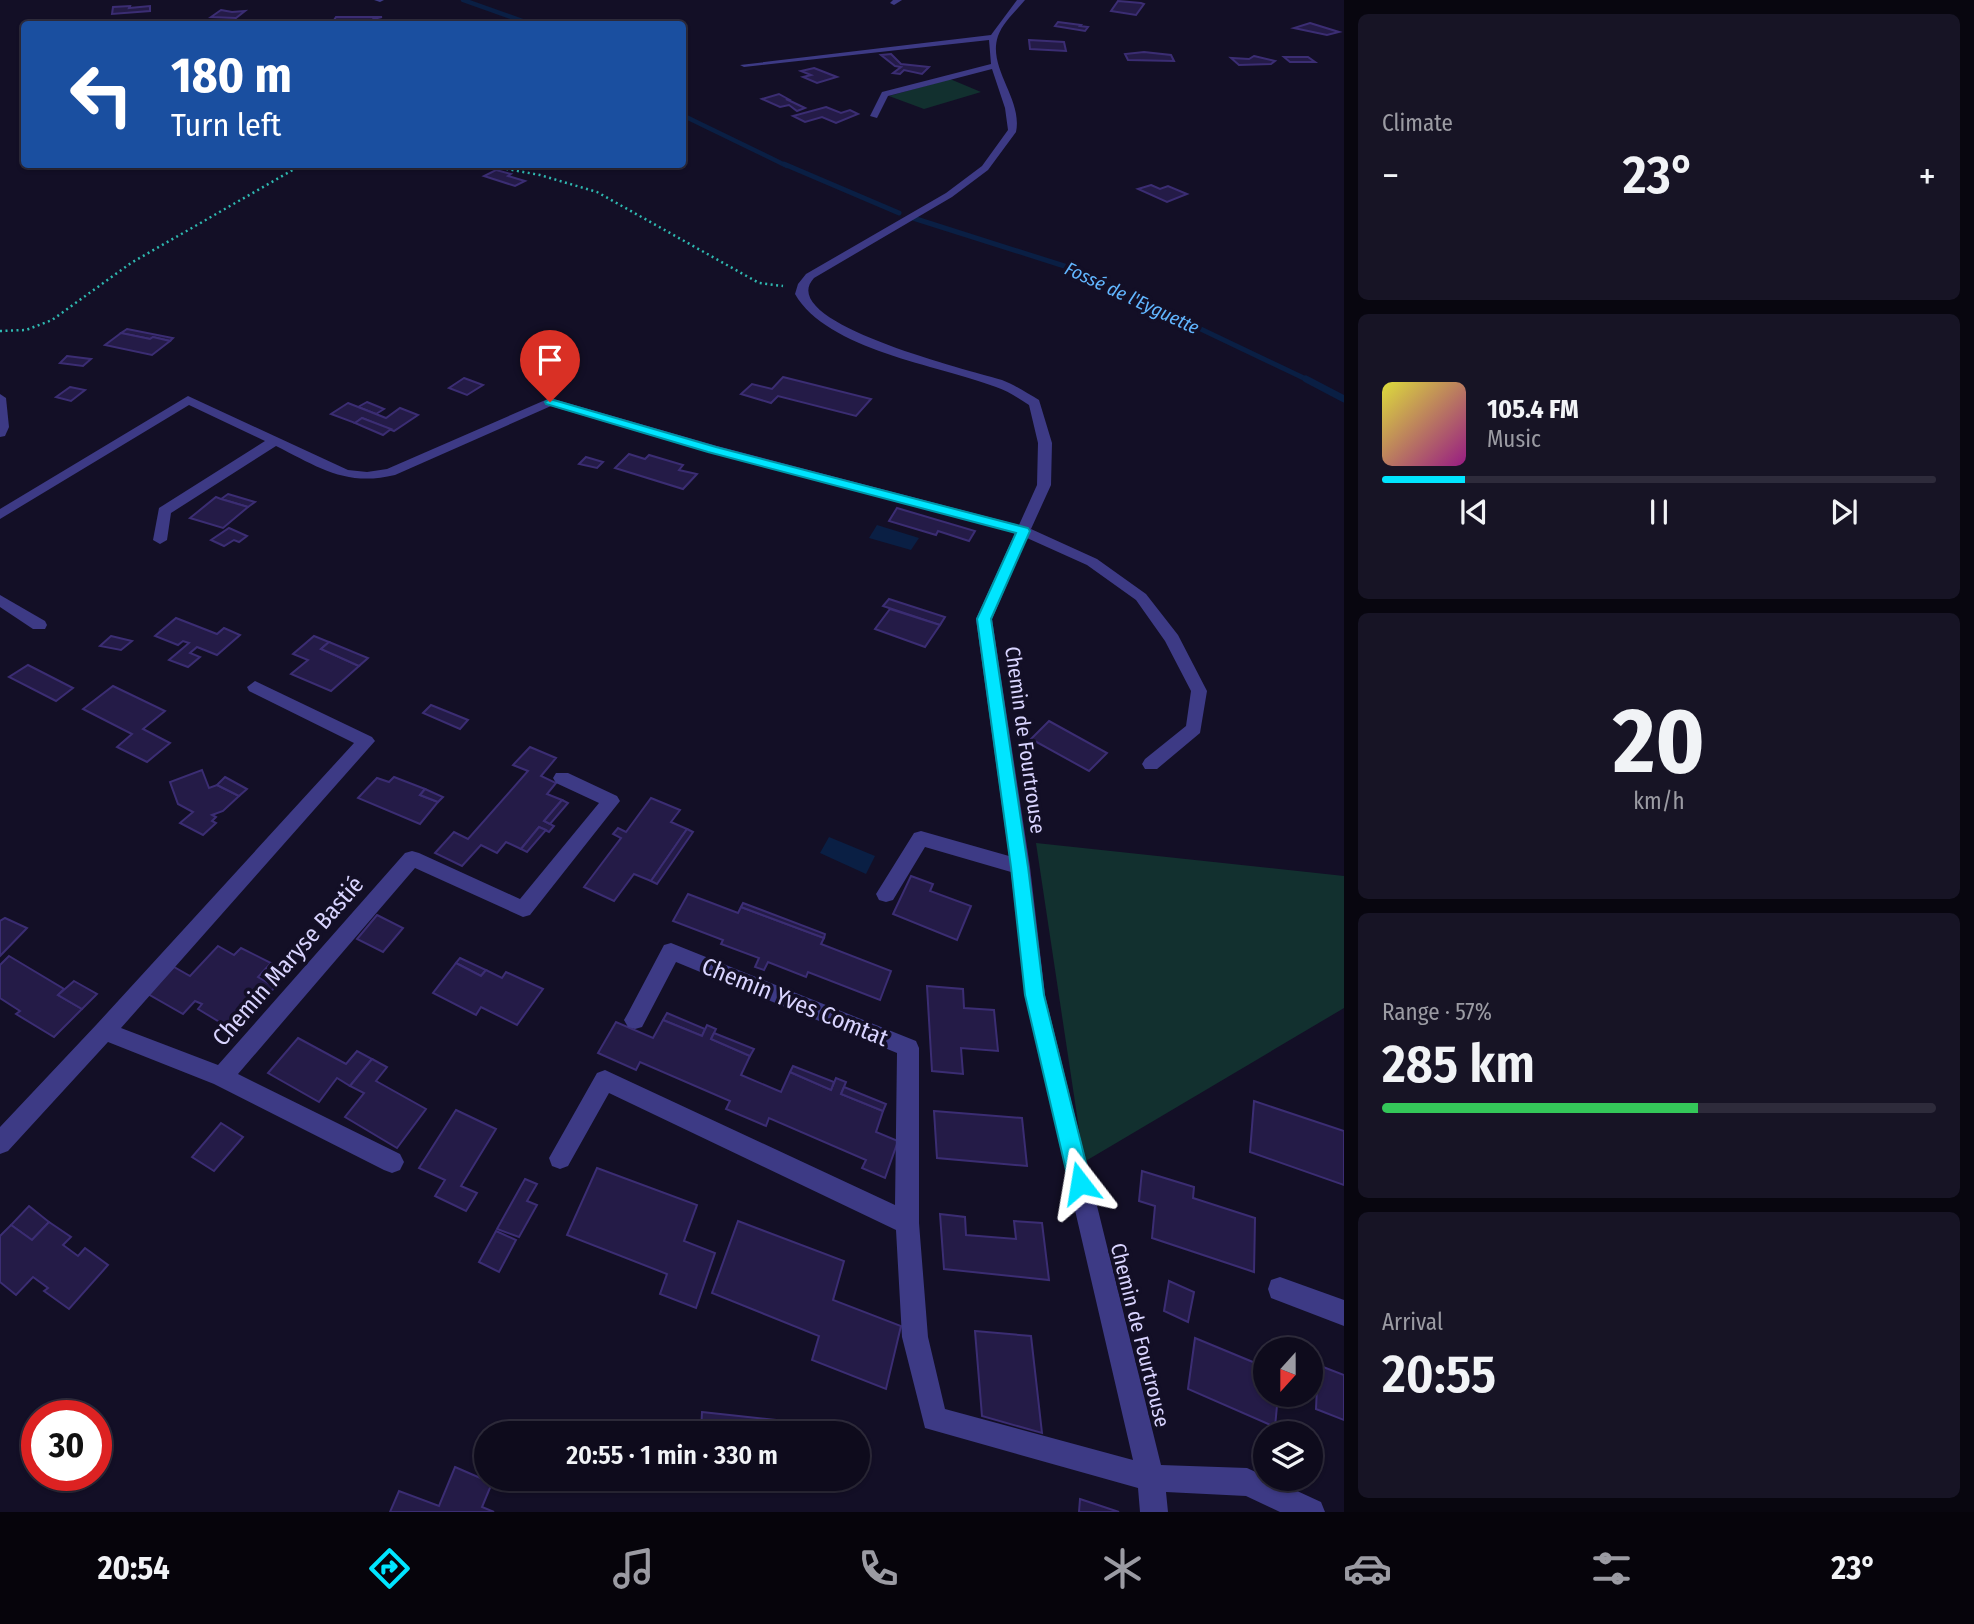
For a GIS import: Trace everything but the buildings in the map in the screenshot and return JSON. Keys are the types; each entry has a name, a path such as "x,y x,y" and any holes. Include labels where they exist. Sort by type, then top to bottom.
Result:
{"street":[{"path":"802,286 810,276 949,195 985,168 1013,130 1012,112 996,65 993,37 1021,0"},
{"path":"744,65 993,37"},
{"path":"874,116 885,94 996,65"},
{"name":"Chemin de Fourtrouse","path":"802,286 801,296 810,310 837,330 1000,384 1035,403 1045,443 1044,485 984,619 1020,867 1035,995 1151,1478 1154,1512"},
{"path":"0,398 0,433"},
{"path":"0,515 188,400 345,474 367,476 390,472 550,402 712,449 1023,531 1092,562 1141,597 1172,639 1199,691 1194,729 1151,764"},
{"path":"160,540 164,511 275,441"},
{"path":"0,600 39,625"},
{"path":"4,1132 105,1031 366,741 255,687"},
{"name":"Chemin Maryse Bastié","path":"105,1031 222,1077 412,858 523,909 611,801 562,778"},
{"path":"886,894 921,838 1020,867"},
{"name":"Chemin Yves Comtat","path":"635,1020 671,951 908,1048 907,1223 915,1337 934,1419 1151,1478"},
{"path":"222,1077 392,1162"},
{"path":"560,1158 606,1080 907,1223"},
{"path":"1280,1289 1344,1313"},
{"path":"1151,1478 1247,1482 1311,1512"}],"path":[{"path":"0,331 26,330 52,320 131,263 296,168"},
{"path":"501,168 540,175 597,192 759,283 802,286"}],"green space":[{"path":"950,79 981,92 924,109 889,96"},
{"path":"1036,843 1344,876 1344,1008 1084,1162"}],"water":[{"path":"877,525 919,538 911,550 869,538"},
{"path":"829,837 875,856 866,874 820,853"}],"waterway":[{"name":"Fossé de l'Eyguette","path":"463,0 522,21"},
{"name":"Fossé de l'Eyguette","path":"686,117 787,166"},
{"name":"Fossé de l'Eyguette","path":"784,164 899,213"},
{"name":"Fossé de l'Eyguette","path":"913,218 1077,270 1308,380"},
{"name":"Fossé de l'Eyguette","path":"1308,380 1344,399"}],"route":[{"path":"550,402 712,449 1023,531 984,619 1020,867 1035,995 1080,1183"}]}
